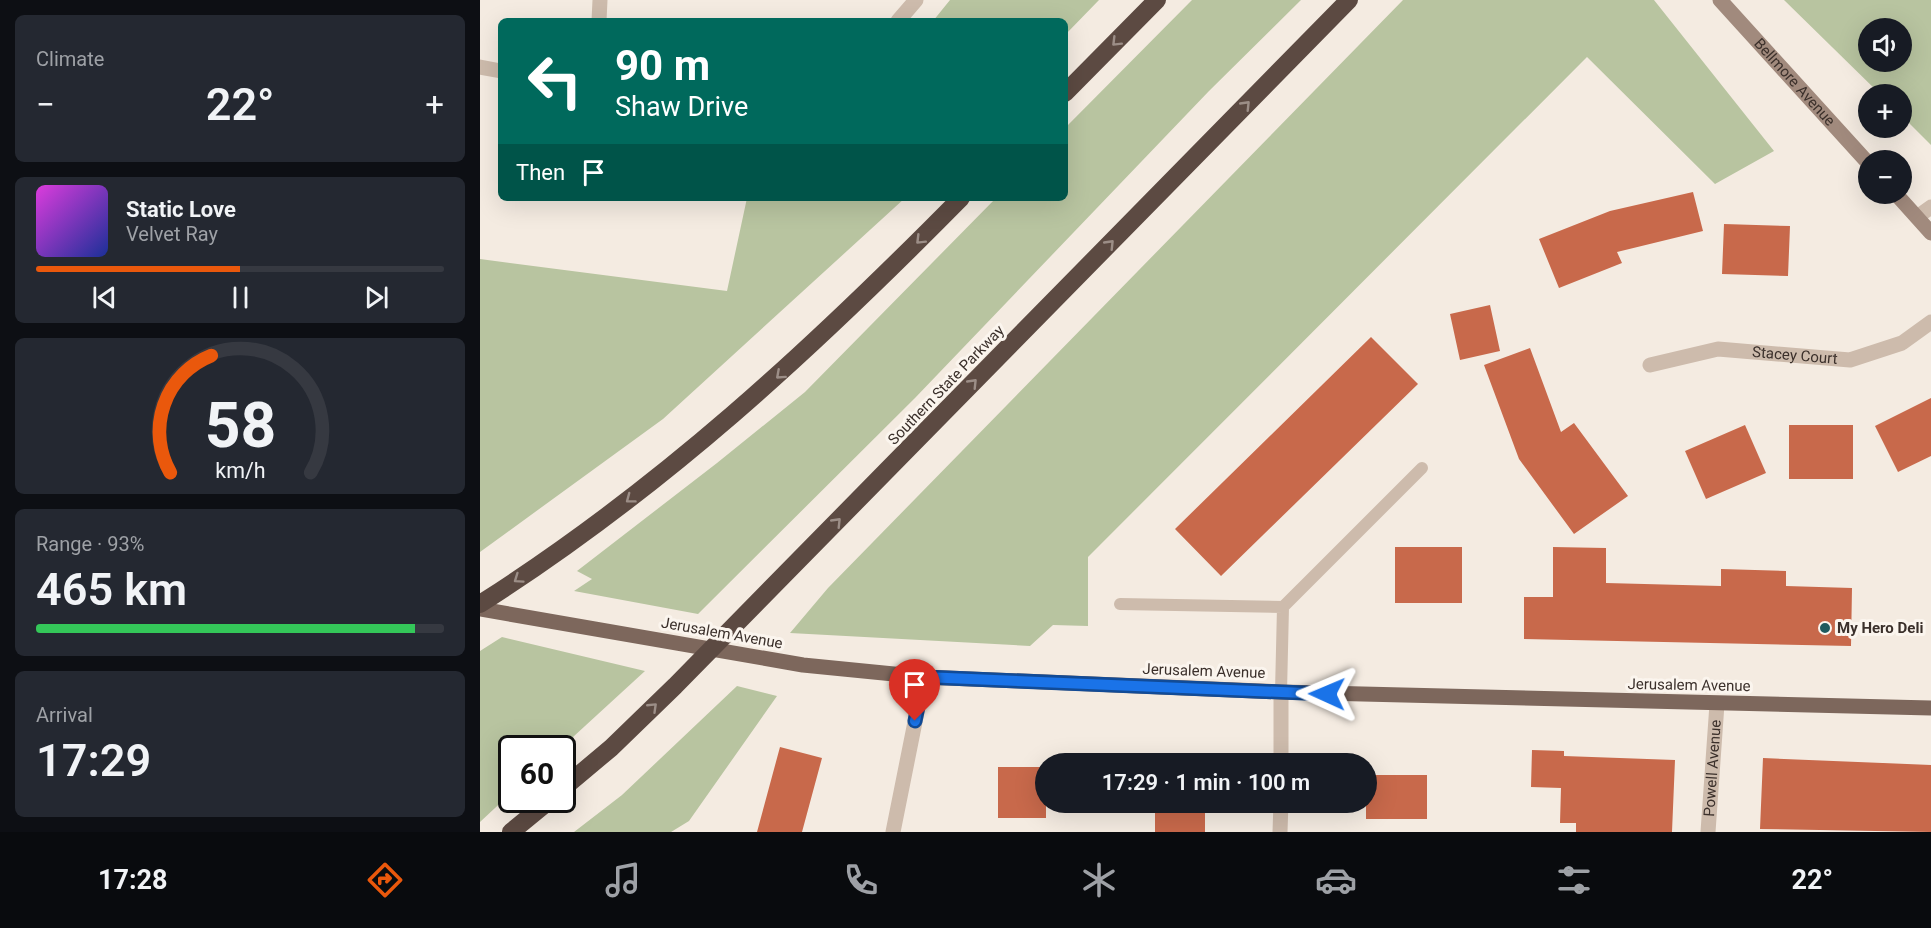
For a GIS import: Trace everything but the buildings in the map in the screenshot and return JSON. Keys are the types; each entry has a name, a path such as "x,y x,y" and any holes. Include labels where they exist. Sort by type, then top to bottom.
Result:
{"highway":[{"path":"1068,90 1157,0"},
{"name":"Southern State Parkway","path":"576,777 611,748 796,564 1349,0"},
{"path":"480,604 555,554 642,490 735,415 819,340 958,201"},
{"path":"511,832 534,813"}],"main road":[{"name":"Bellmore Avenue","path":"1720,0 1858,152"},
{"path":"1905,204 1931,233"},
{"name":"Jerusalem Avenue","path":"480,609 803,665 924,677 1281,692 1931,708"}],"street":[{"path":"599,18 600,0"},
{"path":"901,18 916,0"},
{"path":"480,67 498,70"},
{"path":"1917,217 1931,207"},
{"name":"Stacey Court","path":"1650,365 1718,349 1850,360 1902,343 1931,322"},
{"path":"893,832 924,677"},
{"path":"1281,692 1281,753"},
{"name":"Powell Avenue","path":"1708,832 1717,704"},
{"path":"1280,832 1281,813"}],"lane":[{"path":"1281,692 1282,607 1422,468"},
{"path":"1120,604 1282,607"}],"green space":[{"path":"950,0 1099,0 1068,32 1068,18 935,18"},
{"path":"1192,0 1301,0 1209,91 915,398 698,614 574,591 592,579 577,571 805,392 993,201 1068,201 1068,125"},
{"path":"1403,0 1654,0 1774,151 1715,184 1587,57 1088,557 1088,626 1053,625 1030,646 790,633 828,588"},
{"path":"1784,0 1931,0 1931,145 1912,126 1912,84 1870,84"},
{"path":"746,201 902,201 663,419 480,552 480,259 727,291"},
{"path":"502,637 645,671 575,735 498,735 498,805 480,822 480,651"},
{"path":"737,686 777,696 689,821 671,832 574,832 622,795"}],"place":[{"name":"My Hero Deli","path":"1825,628"}],"route":[{"path":"915,721 924,677 1327,694"}]}
